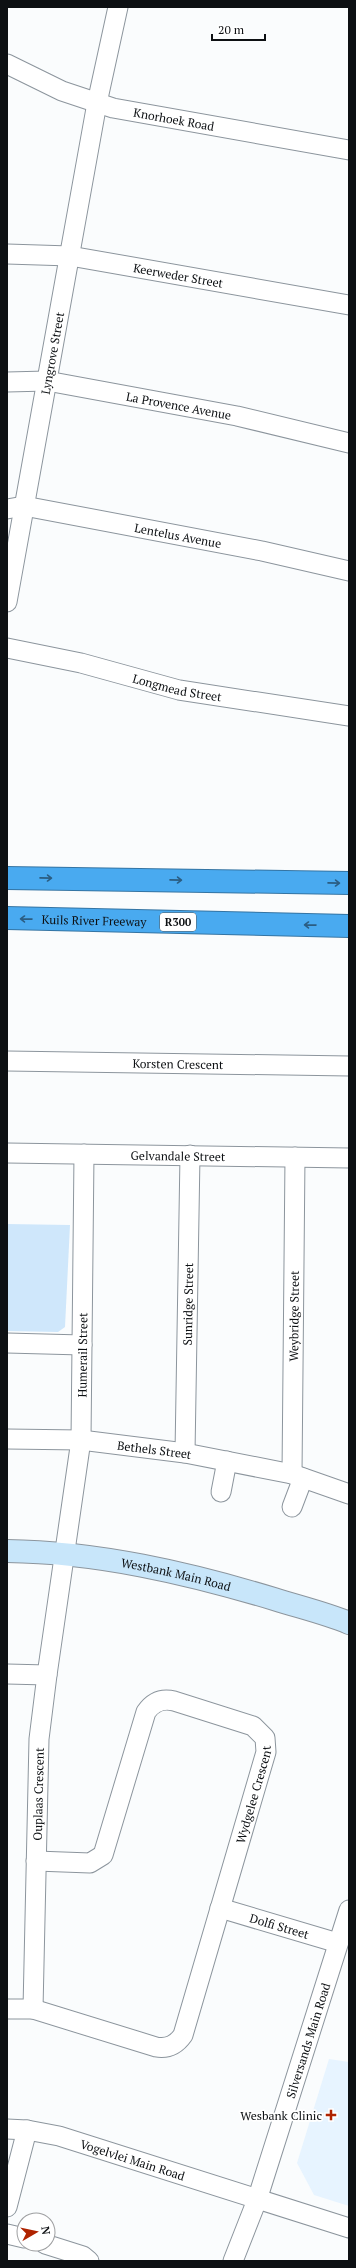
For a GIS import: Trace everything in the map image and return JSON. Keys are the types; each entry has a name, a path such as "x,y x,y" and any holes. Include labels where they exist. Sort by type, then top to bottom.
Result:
{"highway":[{"path":"7,878 349,883"},
{"name":"Kuils River Freeway","path":"7,918 349,926"}],"street":[{"name":"Lyngrove Street","path":"7,602 16,507 47,381 97,103 118,7"},
{"name":"Knorhoek Road","path":"7,64 45,84 113,108 349,150"},
{"name":"Keerweder Street","path":"7,254 70,256 349,305"},
{"name":"La Provence Avenue","path":"7,382 47,381 237,416 349,443"},
{"name":"Lentelus Avenue","path":"16,507 262,551 349,571"},
{"name":"Longmead Street","path":"7,648 82,663 179,690 349,716"},
{"name":"Korsten Crescent","path":"7,1061 349,1066"},
{"name":"Gelvandale Street","path":"7,1152 349,1158"},
{"name":"Humerail Street","path":"64,1555 81,1440 84,1154"},
{"name":"Sunridge Street","path":"185,1453 190,1155"},
{"name":"Weybridge Street","path":"295,1157 298,1476"},
{"path":"7,1343 82,1345"},
{"name":"Bethels Street","path":"7,1439 81,1440 185,1453 298,1476 349,1494"},
{"path":"221,1492 226,1461"},
{"path":"292,1507 298,1476"},
{"name":"Westbank Main Road","path":"7,1551 64,1555 168,1571 232,1587 346,1621"},
{"name":"Ouplaas Crescent","path":"33,2009 39,1739 64,1555"},
{"path":"7,1674 47,1675"},
{"name":"Wydgelee Crescent","path":"33,2009 156,2047 162,2048 174,2045 183,2035 266,1752 267,1742 262,1733 253,1726 174,1701 160,1700 154,1703 146,1712 103,1855 90,1863 36,1861"},
{"name":"Dolfi Street","path":"220,1908 338,1943"},
{"name":"Silversands Main Road","path":"233,2261 257,2200 349,1910"},
{"path":"7,2009 33,2009"},
{"name":"Vogelvlei Main Road","path":"7,2129 27,2130 59,2136 349,2228"},
{"path":"7,2207 27,2130"},
{"path":"56,2247 83,2256 89,2261"}],"shaded area":[{"path":"7,1224 70,1225 65,1327 58,1332 7,1331"},
{"name":"Wesbank Clinic","path":"329,2059 349,2062 349,2206 314,2195 297,2163"}],"place":[{"name":"Wesbank Clinic","path":"331,2115"}]}
